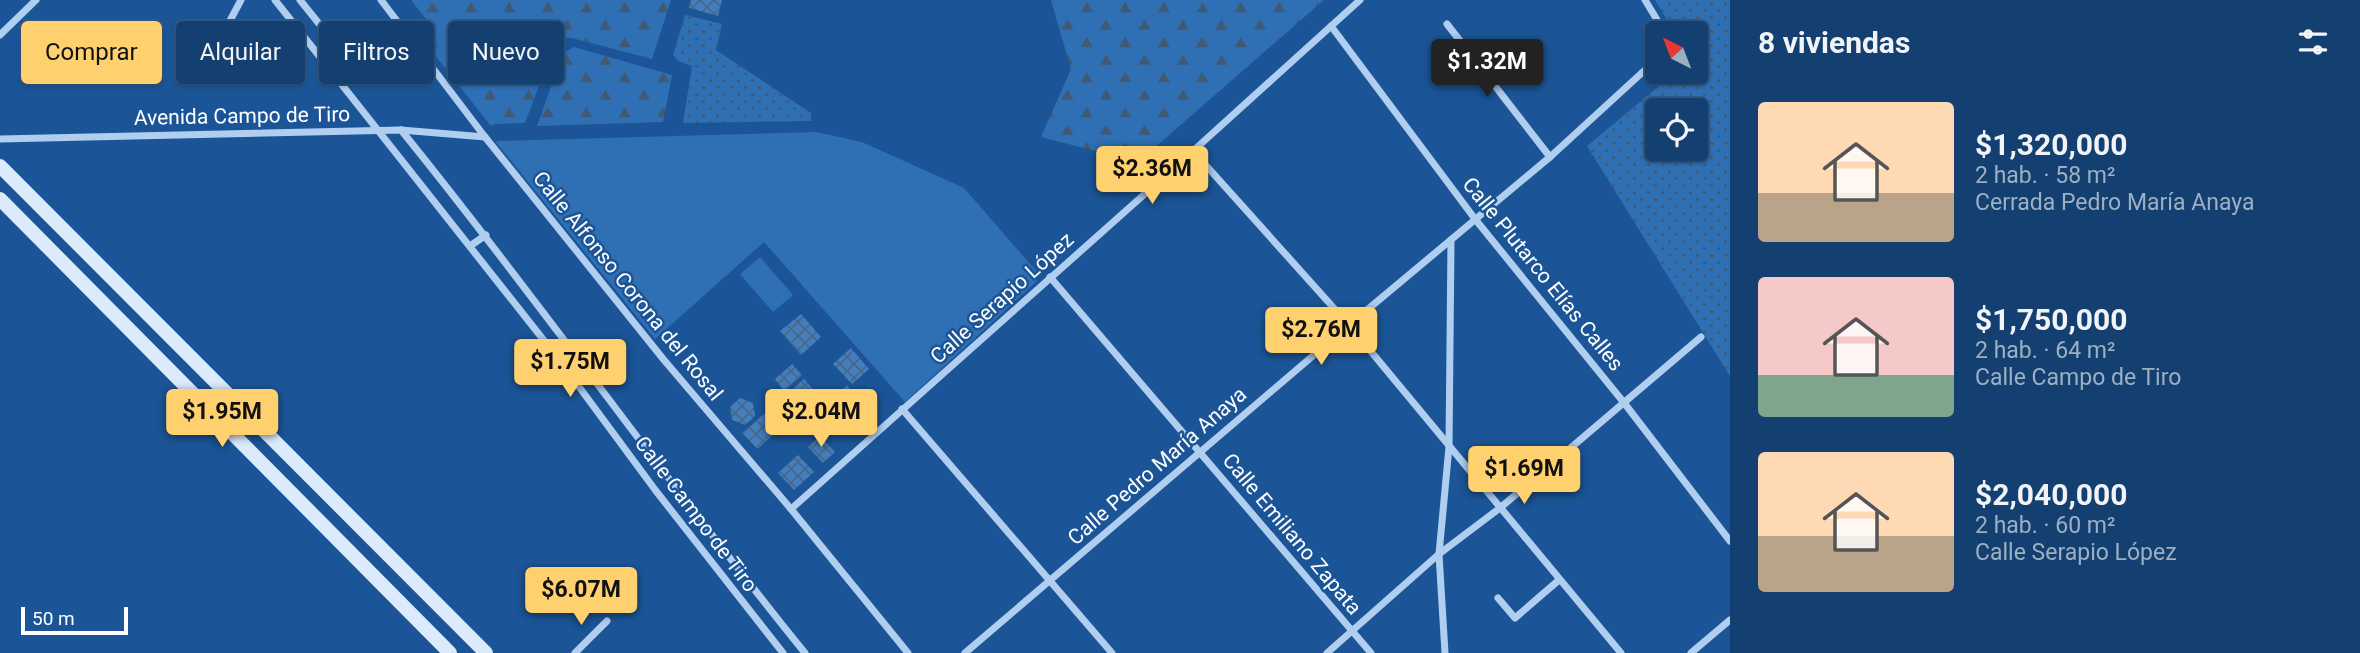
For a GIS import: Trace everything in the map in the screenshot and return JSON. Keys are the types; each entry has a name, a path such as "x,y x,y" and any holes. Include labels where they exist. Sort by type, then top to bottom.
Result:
{"main road":[{"path":"0,166 486,653"},
{"path":"0,199 450,653"},
{"path":"54,253 72,236"}],"street":[{"path":"0,35 36,0"},
{"path":"230,21 242,0"},
{"name":"Calle Campo de Tiro","path":"275,0 319,56"},
{"path":"300,0 319,24"},
{"name":"Calle Alfonso Corona del Rosal","path":"381,0 485,137 664,360 791,509 908,653"},
{"name":"Calle Serapio López","path":"791,509 1360,0"},
{"path":"1645,0 1657,21"},
{"path":"1447,24 1550,156"},
{"name":"Calle Plutarco Elías Calles","path":"1331,26 1475,219 1625,404 1730,541"},
{"name":"Calle Pedro María Anaya","path":"965,653 1550,156 1645,70"},
{"name":"Calle Campo de Tiro","path":"341,84 557,357 656,491 782,653"},
{"name":"Avenida Campo de Tiro","path":"0,139 377,130 485,137"},
{"name":"Calle Campo de Tiro","path":"401,130 486,235 670,480 805,653"},
{"path":"1193,152 1349,325 1621,653"},
{"path":"470,246 486,235"},
{"path":"1446,653 1439,554 1449,447 1451,240"},
{"name":"Calle Emiliano Zapata","path":"1050,277 1371,653"},
{"path":"1328,653 1439,554 1500,508 1701,337"},
{"path":"557,357 571,346"},
{"path":"902,409 1112,653"},
{"path":"656,491 670,480"},
{"path":"1498,598 1516,618 1559,580"},
{"path":"1691,653 1730,620"},
{"path":"575,653 607,621"}],"green space":[{"path":"411,0 671,0 652,59 564,38 564,21 448,21 448,72 434,54 434,21 428,21"},
{"path":"1051,0 1324,0 1138,162 1041,137 1071,69"},
{"path":"1655,0 1730,0 1730,376 1587,146 1662,84 1708,84 1708,21 1668,21"},
{"path":"685,15 722,24 716,50 811,113 811,121 683,123 692,66 678,61 673,55"},
{"path":"574,47 672,75 663,122 537,126 552,84 564,84 564,52"},
{"path":"458,84 540,84 525,123 491,126"},
{"path":"816,132 862,142 964,188 1038,273 1037,281 905,402 764,242 655,339 495,141"},
{"path":"760,257 793,295 773,312 740,274"}],"building":[{"path":"691,0 722,0 718,16 689,8"},
{"path":"801,314 821,337 801,355 780,331"},
{"path":"851,348 869,369 852,384 833,364"},
{"path":"792,364 802,375 784,391 775,379"},
{"path":"804,379 818,395 757,449 742,433"},
{"path":"847,385 875,417 860,431 831,399"},
{"path":"740,398 753,403 755,416 745,425 732,420 730,407"},
{"path":"820,436 835,452 823,463 808,447"},
{"path":"798,455 814,472 794,490 778,473"}]}
